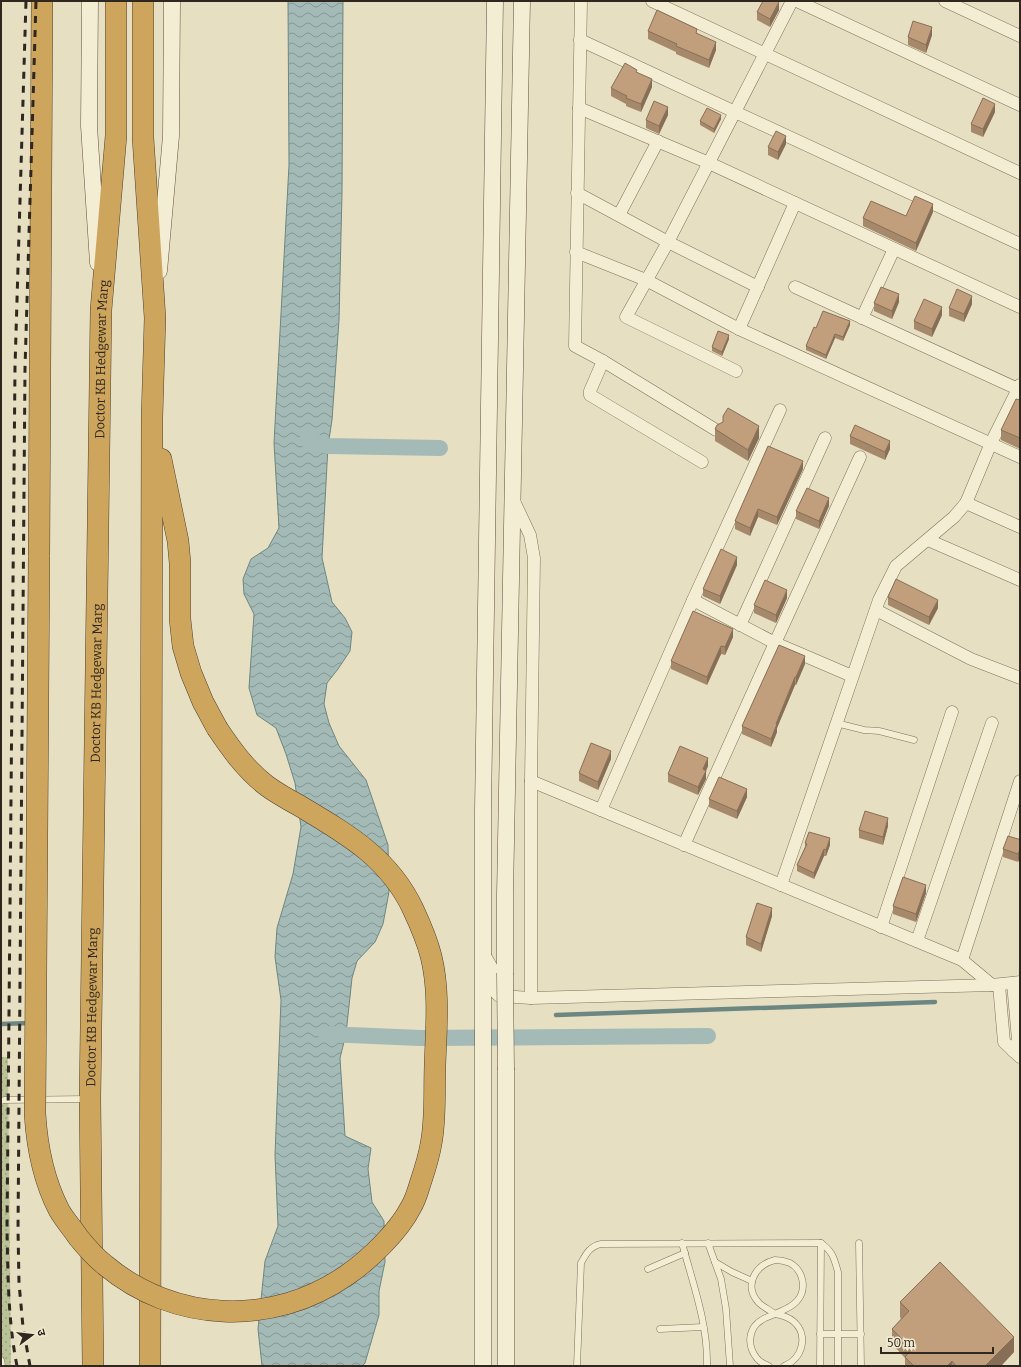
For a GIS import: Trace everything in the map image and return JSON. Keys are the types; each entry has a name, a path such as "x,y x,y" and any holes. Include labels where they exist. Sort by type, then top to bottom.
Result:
{"highway":[{"path":"42,1 35,1114 37,1140 41,1161 48,1184 60,1211 87,1247 104,1265 130,1283 155,1297 170,1302 195,1309 233,1312 254,1311 274,1308 297,1301 318,1293 338,1282 372,1255 399,1225 412,1207 431,1144 434,1119 437,1001 435,979 431,956 413,907 388,870 374,855 357,842 266,785 233,752 217,728 203,702 183,646 180,619 178,541 152,417"},
{"name":"Doctor KB Hedgewar Marg","path":"93,1366 90,1099 101,310 116,136 116,1"},
{"path":"143,1 143,138 154,318 152,417 150,1366"}],"main road":[{"path":"90,1 89,126 101,310"},
{"path":"154,318 171,136 172,1"},
{"path":"483,1366 483,811 495,1"},
{"path":"506,1366 505,887 522,1"}],"street":[{"path":"581,1 575,346 604,361 716,430"},
{"path":"652,1 1020,173"},
{"path":"736,371 626,317 668,242 792,1"},
{"path":"796,1 1020,105"},
{"path":"945,1 1020,36"},
{"path":"580,40 1020,244"},
{"path":"579,108 709,163 1020,307"},
{"path":"619,215 658,141"},
{"path":"577,193 668,242 758,287"},
{"path":"739,329 795,203"},
{"path":"862,318 894,249"},
{"path":"576,252 646,280 739,329 1020,457"},
{"path":"781,885 879,600 896,566 954,517 966,503 991,443 1019,387 795,287"},
{"path":"604,361 590,391 590,395 702,462"},
{"path":"601,810 693,600 780,410"},
{"path":"740,625 825,438"},
{"path":"684,845 774,643 860,457"},
{"path":"513,499 530,535 534,558 531,781 531,998"},
{"path":"966,503 1020,527"},
{"path":"928,540 1020,580"},
{"path":"693,600 774,643 852,676"},
{"path":"876,610 971,659 1020,678"},
{"path":"881,927 952,712"},
{"path":"917,942 992,723"},
{"path":"531,781 962,960 997,989 1004,1042 1016,1054"},
{"path":"962,960 1009,836 1020,781"},
{"path":"484,953 492,968 496,993 499,996 531,998 997,989 1015,986 1018,1040 1016,1054"}],"lane":[{"path":"836,723 864,730 879,731 914,740"},
{"path":"1,1101 90,1099"},
{"path":"682,1243 701,1309 707,1354 707,1366"},
{"path":"578,1366 581,1263 587,1252 595,1245 682,1243 821,1243 829,1249 834,1258 838,1272 838,1366"},
{"path":"708,1243 721,1280 726,1309 730,1366"},
{"path":"820,1366 821,1243"},
{"path":"859,1243 861,1366"},
{"path":"648,1270 685,1253"},
{"path":"769,1366 758,1360 753,1352 751,1336 754,1328 760,1321 775,1314 792,1307 798,1301 802,1293 803,1285 802,1277 798,1269 788,1262 775,1260 760,1266 752,1281 752,1290 755,1298 760,1304 775,1314 792,1320 798,1326 802,1334 801,1351 790,1364 784,1366"},
{"path":"715,1262 752,1281"},
{"path":"660,1328 703,1327"},
{"path":"820,1334 861,1334"},
{"path":"1,1360 2,1366"}],"green space":[{"path":"1,1057 8,1057 11,1366 1,1366"}],"water":[{"path":"288,1 343,1 342,193 339,320 332,420 328,446 322,558 332,602 345,618 352,632 350,651 327,683 324,704 329,723 339,746 366,780 388,845 389,892 383,924 375,942 357,961 352,978 346,1034 340,1058 345,1136 371,1148 368,1169 372,1202 384,1221 385,1262 379,1291 379,1315 365,1363 362,1366 262,1366 258,1329 265,1261 278,1226 275,1155 281,1000 275,957 277,928 293,874 301,827 295,783 286,754 276,728 257,715 249,688 254,614 244,594 243,579 251,559 268,548 279,528 274,443 289,165"}],"building":[{"path":"763,1 779,2 770,19 757,12"},
{"path":"657,10 697,29 696,33 716,42 709,60 676,46 677,44 648,31"},
{"path":"913,21 932,27 926,45 908,37"},
{"path":"625,63 637,70 636,72 652,79 641,104 626,98 627,96 611,88"},
{"path":"983,98 995,104 983,129 971,124"},
{"path":"654,101 668,107 659,126 646,120"},
{"path":"707,108 721,115 714,129 700,121"},
{"path":"776,131 786,136 778,152 768,147"},
{"path":"915,196 933,204 916,243 863,218 871,201 906,216"},
{"path":"881,287 899,294 892,311 874,303"},
{"path":"957,289 972,296 964,314 949,308"},
{"path":"924,299 942,307 932,329 914,321"},
{"path":"823,311 850,321 843,337 835,334 826,355 806,346"},
{"path":"718,331 729,335 722,352 712,347"},
{"path":"1016,399 1020,400 1020,438 1001,430"},
{"path":"728,408 759,426 748,450 715,429 717,425 723,422 723,416"},
{"path":"855,425 890,441 885,452 850,436"},
{"path":"768,446 803,461 777,517 758,509 750,528 735,521"},
{"path":"807,488 829,498 819,521 796,511"},
{"path":"721,549 737,557 720,596 703,589"},
{"path":"896,579 938,600 929,617 888,597"},
{"path":"765,580 787,590 776,615 754,605"},
{"path":"693,611 733,629 725,647 721,646 707,677 671,661"},
{"path":"779,645 805,656 795,677 771,739 742,726"},
{"path":"591,743 611,751 598,782 579,773"},
{"path":"680,746 708,758 703,769 706,771 698,787 668,774"},
{"path":"719,777 747,789 737,811 709,799"},
{"path":"865,811 888,818 883,837 859,830"},
{"path":"809,832 830,838 826,850 824,849 814,873 797,865 807,844 805,843"},
{"path":"1008,836 1020,839 1020,849 1018,854 1003,849"},
{"path":"903,877 926,885 916,914 893,906"},
{"path":"757,903 772,908 761,944 746,937"},
{"path":"940,1262 1014,1337 985,1366 956,1366 952,1361 947,1366 914,1366 905,1357 912,1349 892,1329 909,1311 900,1302"}],"waterway":[{"path":"307,440 328,446 440,448"},
{"path":"556,1015 935,1002"},
{"path":"1,1024 31,1023"},
{"path":"326,1034 420,1038 708,1036"}],"railway":[{"path":"17,1366 10,1315 7,1230 15,367 26,1"},
{"path":"30,1366 23,1327 19,1283 18,1230 25,368 36,1"}]}
